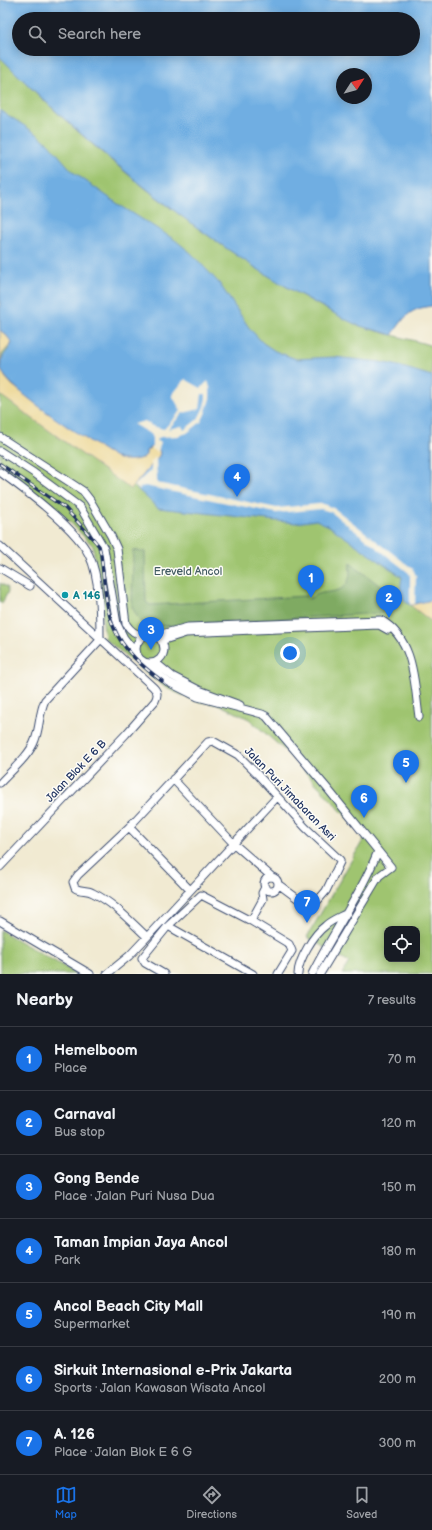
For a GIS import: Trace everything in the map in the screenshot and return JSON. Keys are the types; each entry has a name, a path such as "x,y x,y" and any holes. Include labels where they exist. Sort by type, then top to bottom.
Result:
{"street":[{"path":"0,437 78,488 90,500 117,549 126,624 130,630 137,635 154,636 188,627 381,620 398,633 409,654 413,670 417,718 409,671 404,656 394,636 386,628 379,624 186,633 161,640"},
{"path":"0,451 66,495 80,507 104,548 116,624 138,657 168,682 198,697 266,716 391,867 379,876 320,974"},
{"path":"19,464 26,454"},
{"path":"0,472 61,522 89,554 93,563 100,605 100,640 45,700 42,707 40,724 35,742 0,783"},
{"path":"0,546 100,640"},
{"path":"0,568 30,586"},
{"path":"136,653 135,649 137,643 144,636"},
{"path":"145,663 156,663 164,655 164,648 161,640 154,636"},
{"name":"Jalan Blok E 6 B","path":"0,867 126,734 158,696 157,691 153,687 100,640"},
{"path":"156,663 172,676 196,688 237,703 253,712"},
{"name":"Jalan Puri Jimabaran Asri","path":"147,937 112,904 88,890 81,891 75,888 73,882 78,875 129,827 206,743 213,741 238,755 277,797 340,860 326,891 315,905 309,907 278,884"},
{"path":"173,779 233,844 276,879 278,884 275,890 268,889 262,893 262,899 251,921"},
{"path":"107,974 147,937 277,797"},
{"path":"129,827 190,890"},
{"path":"312,974 327,944 348,913 378,851"},
{"path":"268,889 265,881 266,878 272,877"},
{"path":"362,885 370,891"},
{"path":"164,974 144,963 142,958 168,926 201,895 251,921 289,944 292,951 278,974"},
{"path":"298,974 300,963 318,932 330,922 348,913"},
{"path":"0,921 90,974"},
{"path":"168,926 253,974"}],"green space":[{"name":"Ereveld Ancol","path":"0,57 93,145 159,199 228,250 289,288 352,322 377,331 432,346 432,974 342,974 349,962 307,937 365,837 289,754 249,719 220,705 195,701 166,688 105,639 93,546 67,519 0,465"},
{"path":"133,550 145,552 146,602 150,605 306,596 309,599 319,594 343,588 350,577 350,563 395,597 382,613 145,627 139,620 132,607"},
{"path":"0,583 7,587 8,592 2,603 0,603"},
{"path":"0,930 77,974 0,974"}],"sand":[{"path":"0,330 12,343 2,354 0,362"},
{"path":"0,362 5,377 12,385 75,431 119,459 124,460 143,458 146,451 151,447 159,450 159,456 130,489 0,395"},
{"path":"432,600 432,622 410,605"}],"water":[{"path":"0,0 432,0 432,306 412,311 404,318 392,335 357,325 261,271 228,249 156,196 110,159 65,119 0,57"},
{"path":"0,110 48,143 73,172 118,204 175,240 191,253 219,283 250,329 263,343 275,351 296,359 334,357 380,362 432,376 432,600 410,605 403,599 400,593 402,577 329,526 316,520 296,523 158,508 134,486 159,456 159,450 151,447 146,451 146,455 143,457 129,460 119,459 92,443 54,417 19,390 7,378 1,369 1,364 3,357 12,343 0,330"}],"pier":[{"path":"185,379 201,388 208,381 210,388 210,398 201,422 187,433 178,436 160,437 156,441 161,442 158,452 152,449 152,435 133,424 145,421 152,426 164,429 181,411 172,395","holes":["202,394 206,394 204,407 198,419 184,430 182,426 168,429 183,413 200,409"]},
{"path":"156,456 157,483 277,508 324,504 335,509 413,569 416,576 415,604 410,605 409,573 331,512 321,509 276,513 145,486 141,487 139,490 134,486 151,470 151,462"}],"railway":[{"path":"0,464 65,508 99,546 107,602 114,628 128,651 162,681"}],"place":[{"name":"Taman Impian Jaya Ancol","path":"237,497"},
{"name":"A 146","path":"65,595"},
{"name":"Hemelboom","path":"311,598"},
{"name":"Carnaval","path":"389,618"},
{"name":"Gong Bende","path":"151,650"},
{"name":"Ancol Beach City Mall","path":"406,783"},
{"name":"Sirkuit Internasional e-Prix Jakarta","path":"364,818"},
{"name":"A. 126","path":"307,923"}]}
